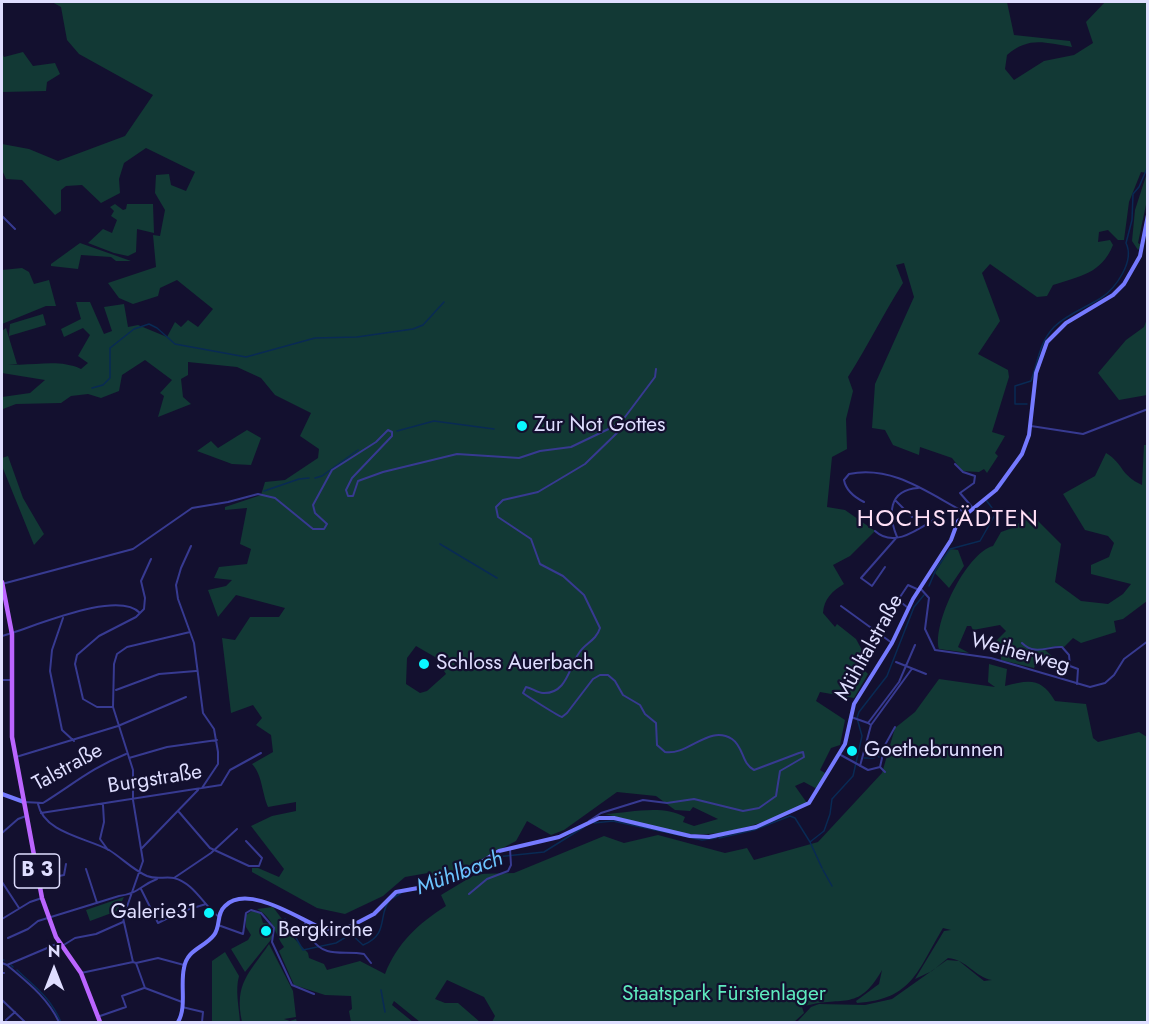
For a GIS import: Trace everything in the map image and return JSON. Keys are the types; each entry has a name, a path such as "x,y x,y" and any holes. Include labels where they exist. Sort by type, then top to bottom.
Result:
{"main road":[{"name":"Mühltalstraße","path":"219,917 228,903 252,898 330,929 351,926 374,914 396,892 429,886 510,850 559,837 589,821 610,818 698,837 746,830 809,803 846,740 854,704 892,643 919,589 951,540 958,521 972,507 996,490 1022,454 1030,426 1036,373 1047,342 1059,329 1113,295 1124,284 1140,256 1148,215"},
{"name":"B 3","path":"2,583 12,634 11,724 15,758 42,898 60,945 81,973 99,1020"},
{"path":"2,794 24,802"},
{"path":"178,1023 182,1005 184,965 193,951 213,936 219,917"}],"street":[{"path":"2,216 15,229"},
{"path":"589,821 601,813 646,800 667,803 694,799 739,811 755,809 776,796 780,771 800,761 805,755 799,753 754,770 746,764 734,740 723,736 703,738 682,752 664,752 657,745 658,731 654,721 645,714 638,703 623,695 612,677 605,674 593,679 562,717 555,715 523,691 526,687 543,693 559,688 579,652 597,635 598,623 580,593 562,576 540,564 533,541 498,517 496,507 503,500 538,492 585,464 619,431 619,424 655,377 656,369"},
{"path":"1030,426 1083,434 1148,409"},
{"path":"2,583 133,549 192,508 258,494 275,498 313,529 324,529 327,524 316,515 313,507 327,477 335,468 372,445 387,430 392,431 390,439 352,478 346,492 349,496 354,494 358,481 383,472 462,453 519,458 540,451 571,447 610,426 619,424"},
{"path":"955,465 963,472 975,476 974,483 960,493 972,507"},
{"path":"864,502 852,494 846,486 844,480 847,475 879,472 888,474 920,487 966,513"},
{"path":"909,483 909,489"},
{"path":"897,537 890,513 895,500 909,489 920,487"},
{"path":"895,500 912,516"},
{"path":"875,531 882,537 897,537 927,526 945,512 956,509"},
{"path":"885,567 872,586 861,578 897,537"},
{"path":"191,546 176,585 180,609 195,649 203,712 214,729 217,740 218,764 202,788"},
{"path":"113,708 97,707 83,699 75,660 80,650 140,614 145,604 141,581 151,560"},
{"path":"908,608 898,600 908,585 919,589"},
{"name":"Weiherweg","path":"919,589 930,600 925,629 935,650 991,658 1035,669 1076,684 1090,687 1104,683 1114,675 1124,659 1148,641"},
{"path":"2,636 104,605 123,605 140,614"},
{"path":"841,606 892,643"},
{"path":"63,617 52,650 50,671 62,730 74,741"},
{"path":"190,632 123,649 115,661 113,708 134,778 133,800 143,861 123,922 145,988 203,1012 202,1023"},
{"path":"1022,643 1026,647 1042,651 1062,647 1069,655 1070,666 1078,669 1078,684 1076,684"},
{"path":"894,692 915,645"},
{"path":"896,662 911,670 926,674"},
{"path":"857,765 870,724 911,670"},
{"path":"115,691 159,674 196,671"},
{"path":"2,680 10,680"},
{"path":"15,758 118,726 186,697"},
{"path":"850,716 870,724"},
{"path":"839,754 873,771 880,767 885,745 895,727"},
{"name":"Talstraße","path":"24,802 38,804 45,802 73,780 103,763 167,747 217,740"},
{"name":"Burgstraße","path":"41,813 221,785 230,770 261,753"},
{"path":"880,767 885,772"},
{"path":"141,848 179,812 198,790"},
{"path":"38,804 41,813 62,830 108,850 140,872 157,879 174,878 213,850 237,829"},
{"path":"103,804 104,822 100,839 108,850"},
{"path":"179,812 213,850 249,866 259,866 262,858 246,841"},
{"path":"2,832 18,819 26,816"},
{"path":"469,894 481,884 508,872 510,850"},
{"path":"39,880 65,874 66,864"},
{"path":"86,869 97,903"},
{"path":"174,878 193,889 219,917"},
{"path":"8,938 48,917 119,896 130,896 157,879"},
{"path":"2,882 19,908"},
{"path":"141,888 158,923 180,912 206,904"},
{"path":"2,919 19,908 42,898"},
{"path":"218,925 243,934 246,913 251,910 261,913 274,928 274,947 292,985 314,994"},
{"path":"305,921 311,937 320,948 338,954 364,954 371,963"},
{"path":"7,965 75,938 96,934 123,922"},
{"path":"81,973 158,958 184,965"},
{"path":"2,963 44,997 59,1023"},
{"path":"99,1020 126,1007 122,996 145,988"},
{"path":"2,1000 25,1023"},
{"path":"6,1020 15,1012"}],"green space":[{"path":"52,2 1007,2 1014,35 1070,41 1072,47 1038,42 1015,49 1007,55 1005,69 1014,80 1044,61 1074,55 1093,43 1086,22 1105,2 1147,2 1148,195 1138,243 1141,245 1138,250 1132,241 1135,210 1147,173 1141,172 1129,202 1124,240 1118,240 1108,230 1099,232 1098,242 1110,240 1113,245 1108,255 1096,268 1081,276 1053,285 1047,296 1037,297 990,264 982,273 1000,321 978,354 1008,370 1009,377 992,432 1005,436 995,453 998,456 987,473 984,469 979,472 962,471 952,458 920,447 919,455 893,445 885,430 872,428 875,384 914,297 904,263 896,265 903,283 848,377 853,391 846,419 847,449 832,457 827,507 845,510 875,531 850,556 833,565 844,584 829,596 823,613 835,627 837,624 856,639 869,663 864,670 868,674 854,698 820,692 816,701 845,720 840,745 831,748 820,770 825,773 817,789 804,782 795,786 807,803 747,827 698,834 682,833 605,814 646,810 666,811 685,817 683,822 694,826 718,819 693,807 690,811 675,810 656,796 617,792 564,830 551,835 527,821 516,841 465,868 433,881 428,873 405,877 383,896 345,914 317,908 252,872 252,868 258,868 279,877 284,869 251,826 272,816 296,811 296,802 268,807 260,778 252,764 273,752 271,735 256,725 262,718 253,705 231,713 222,638 235,640 250,617 279,617 285,608 236,595 218,617 208,590 226,586 232,580 214,578 219,567 247,564 251,549 240,544 247,508 225,510 225,507 261,495 265,482 285,480 318,458 319,449 300,436 311,413 275,395 261,378 237,367 188,362 188,375 181,379 183,397 191,404 158,417 164,396 160,393 172,380 145,360 122,375 119,391 101,398 88,394 71,396 61,403 16,404 3,409 2,397 30,393 45,380 2,373 2,331 6,328 17,364 54,363 81,369 88,363 78,356 90,335 83,328 64,337 61,329 81,319 76,302 90,302 104,334 112,331 104,307 124,304 128,327 138,325 167,337 175,322 181,327 188,320 198,327 213,309 177,280 160,288 158,296 133,304 119,298 108,283 156,267 153,235 160,236 165,210 155,193 156,175 169,174 171,185 186,191 195,172 146,148 124,163 119,179 120,193 101,203 82,185 66,186 61,190 61,211 55,215 22,180 6,179 2,170 2,144 29,149 58,161 125,136 153,95 79,54 67,40 61,7","holes":["416,646 435,657 446,674 427,691 420,693 406,684 407,658"]},
{"path":"23,52 33,66 55,63 60,74 47,82 46,91 2,92 2,53 4,57"},
{"path":"115,204 123,210 126,209 127,204 153,204 154,233 137,229 136,252 128,256 88,243 103,229 112,233 117,220 111,216 114,211 110,207"},
{"path":"80,243 131,261 81,255 78,269 51,266"},
{"path":"22,268 29,272 34,284 49,280 56,306 46,306 2,324 2,270"},
{"path":"43,314 46,325 9,336 10,324"},
{"path":"1147,319 1147,395 1119,400 1098,373 1126,340 1144,327"},
{"path":"247,430 261,438 251,465 232,464 197,451 211,441 218,448"},
{"path":"1144,445 1147,445 1147,601 1123,619 1114,621 1116,632 1081,643 1073,638 1064,647 1056,646 1045,650 1054,658 1052,663 1037,661 1034,668 1001,660 1001,648 989,648 1006,631 1000,625 973,630 971,626 967,626 958,647 969,653 939,649 938,638 941,623 953,591 962,575 983,551 993,546 1001,532 1015,527 1029,512 1061,544 1055,582 1081,601 1108,604 1123,594 1131,584 1091,574 1091,565 1109,557 1114,543 1108,536 1085,530 1063,494 1095,476 1106,453 1130,477 1142,485"},
{"path":"8,456 23,498 44,534 34,545 2,466 2,458"},
{"path":"950,549 958,550 964,566 949,588 935,573"},
{"name":"Staatspark Fürstenlager","path":"989,664 1007,669 1005,686 1034,682 1045,688 1055,701 1086,704 1093,738 1098,742 1139,732 1147,737 1147,1022 797,1022 811,1007 819,1004 865,1005 892,999 930,972 915,979 944,931 951,930 943,928 919,970 902,989 890,996 857,1003 856,1001 879,984 882,970 865,993 848,1000 816,1003 802,1007 804,1013 794,1022 492,1022 495,1016 484,997 447,980 435,999 445,1003 458,1003 480,1022 420,1022 394,1001 392,1005 413,1022 351,1022 349,1011 352,1009 351,996 325,995 294,985 279,951 284,947 270,921 257,909 273,907 288,927 289,933 308,953 309,958 324,964 327,970 360,961 385,974 402,943 427,919 446,906 441,895 476,874 514,873 604,836 624,843 658,835 725,853 747,848 754,860 818,842 882,773 895,728 915,712 939,679 995,687 988,682","holes":["948,958 959,961 947,960 936,968","959,961 986,979 992,980 984,981"]},
{"path":"124,897 117,911 90,921 86,910"},
{"path":"252,911 260,913 263,923 271,924 274,936 245,972 231,949 248,940 251,935 246,927 246,915"},
{"path":"269,944 293,991 296,1017 284,1019 290,1021 296,1019 297,1022 242,1022 240,998 242,988"},
{"path":"225,952 239,976 237,993 240,1022 212,1022 212,961"}],"waterway":[{"name":"Mühlbach","path":"1027,404 1015,404 1015,386 1031,381 1042,346 1049,333 1065,318 1107,294 1122,274 1128,258 1126,243 1132,220 1133,194 1139,187 1148,166"},
{"path":"92,388 103,385 110,378 110,348 134,329 149,324 175,344 246,357 315,338 357,337 413,329 423,325 444,302"},
{"path":"397,431 434,421 494,429"},
{"path":"315,478 322,476 358,450"},
{"path":"264,491 299,479 309,478"},
{"name":"Mühlbach","path":"1000,487 1006,479"},
{"name":"Mühlbach","path":"929,586 936,569 950,549 980,541 996,513 986,500"},
{"path":"440,544 497,578"},
{"name":"Mühlbach","path":"719,838 754,830 790,816 795,818 810,842 824,831 832,799 853,776 862,736 857,718 859,712 887,676 914,607 924,595"},
{"path":"864,758 874,758 877,755 879,757"},
{"name":"Mühlbach","path":"594,823 613,821 702,840 716,838"},
{"name":"Mühlbach","path":"460,875 496,857 544,852 584,827"},
{"name":"Mühlbach","path":"810,842 822,868"},
{"name":"Mühlbach","path":"823,870 832,886"},
{"name":"Mühlbach","path":"415,890 433,886"},
{"name":"Mühlbach","path":"393,898 401,893"},
{"name":"Mühlbach","path":"285,919 303,950 336,943 351,934 363,945 371,941 380,930 389,901"},
{"path":"17,970 47,999 61,1022"},
{"path":"381,990 385,1012"}],"place":[{"name":"Zur Not Gottes","path":"522,426"},
{"name":"Schloss Auerbach","path":"424,664"},
{"name":"Goethebrunnen","path":"852,751"},
{"name":"Galerie31","path":"209,913"},
{"name":"Bergkirche","path":"266,931"}],"district":[{"name":"HOCHSTÄDTEN","path":"948,520"}]}
